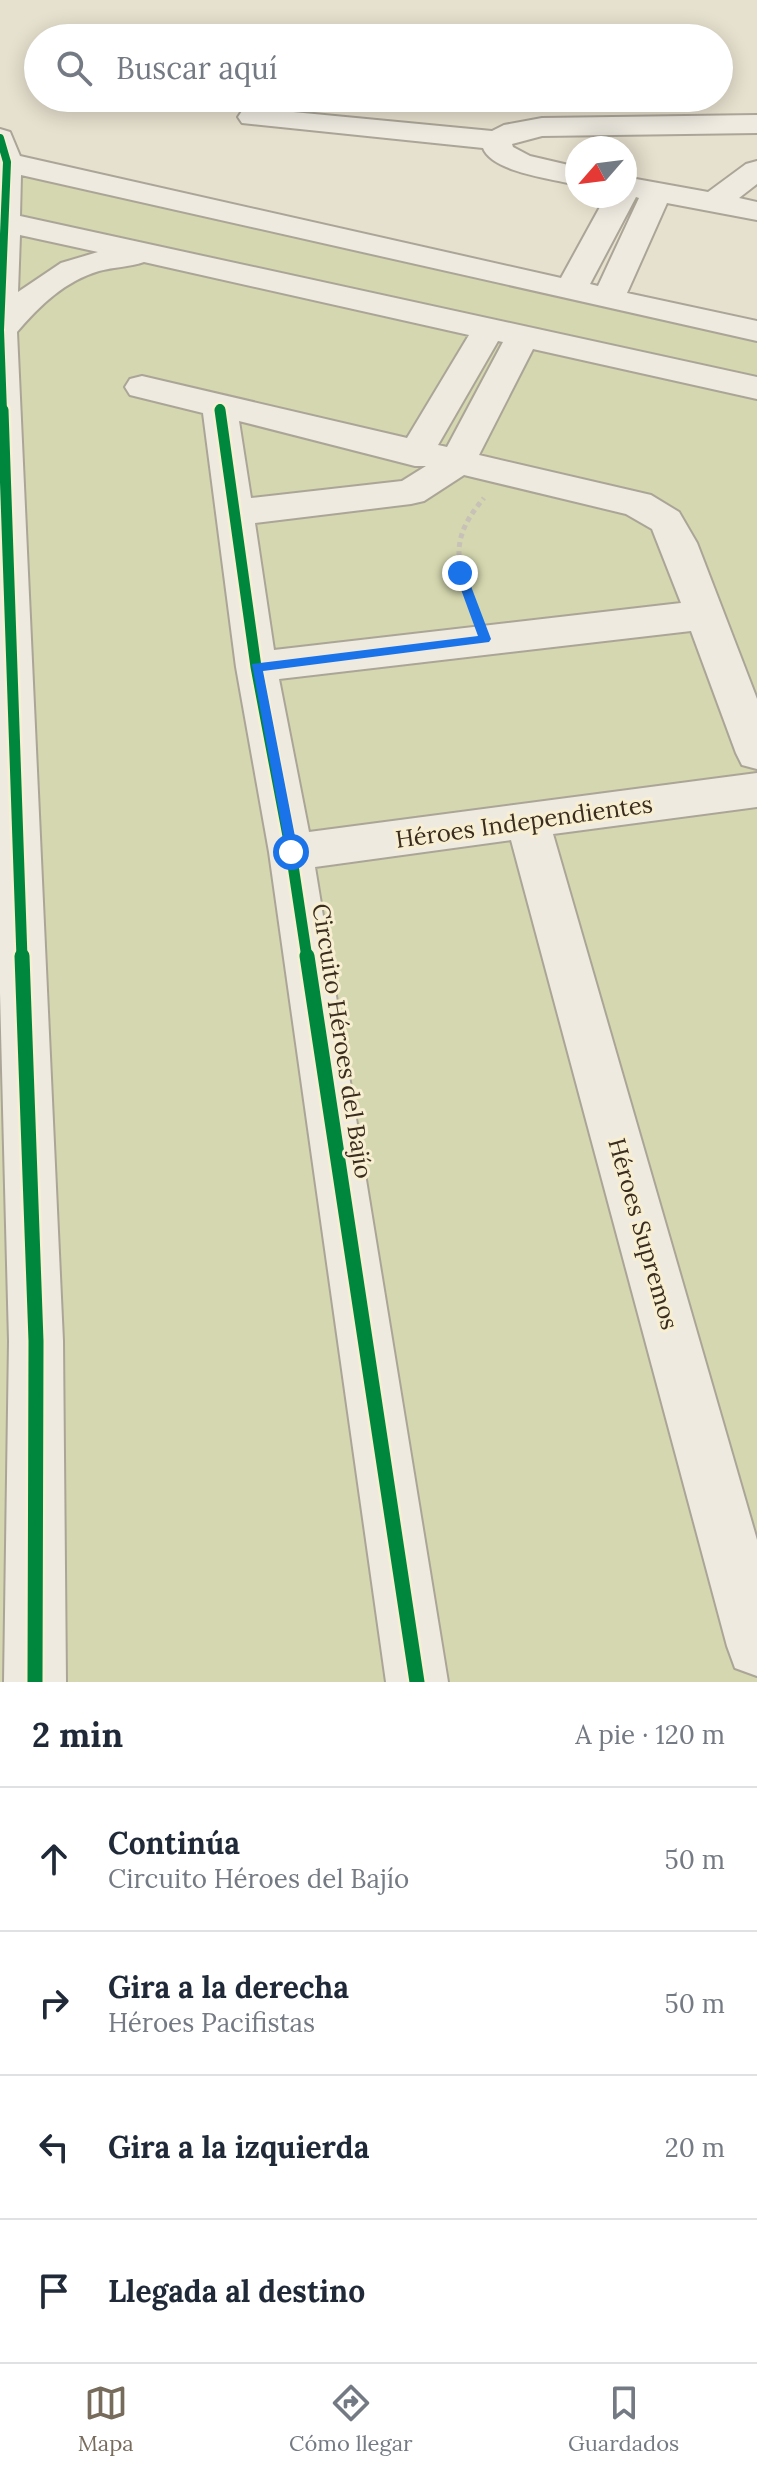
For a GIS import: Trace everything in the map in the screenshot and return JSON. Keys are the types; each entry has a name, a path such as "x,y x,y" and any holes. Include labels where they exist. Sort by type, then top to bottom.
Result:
{"street":[{"path":"252,117 496,140 514,131 542,127 757,124"},
{"path":"496,140 499,152 520,162 565,173"},
{"path":"35,1682 36,1341 0,330 4,150 81,182 284,224 608,300 757,331"},
{"path":"713,203 757,170"},
{"path":"5,212 30,192 81,182"},
{"path":"637,190 757,211"},
{"path":"608,300 657,192"},
{"path":"570,291 614,208"},
{"path":"5,212 151,254 757,388"},
{"path":"0,330 33,292 57,276 95,262 151,254"},
{"path":"415,454 488,330"},
{"path":"235,513 411,492 457,463 523,337"},
{"path":"142,387 415,454 638,504 666,521 678,543 757,753"},
{"name":"Circuito Héroes del Bajío","path":"220,408 256,667 291,852 417,1682"},
{"path":"256,667 703,615"},
{"name":"Héroes Independientes","path":"291,852 757,790"},
{"name":"Héroes Supremos","path":"528,822 757,1646"}],"path":[{"path":"485,639 454,551 459,531 471,511 508,475"}],"green space":[{"path":"0,152 757,339 757,1682 0,1682"}],"cycle path":[{"path":"0,138 7,162 0,330 36,1341 35,1682"},
{"path":"220,408 256,667 291,852 417,1682"}],"route":[{"path":"291,852 256,667 485,639 460,573"}]}
